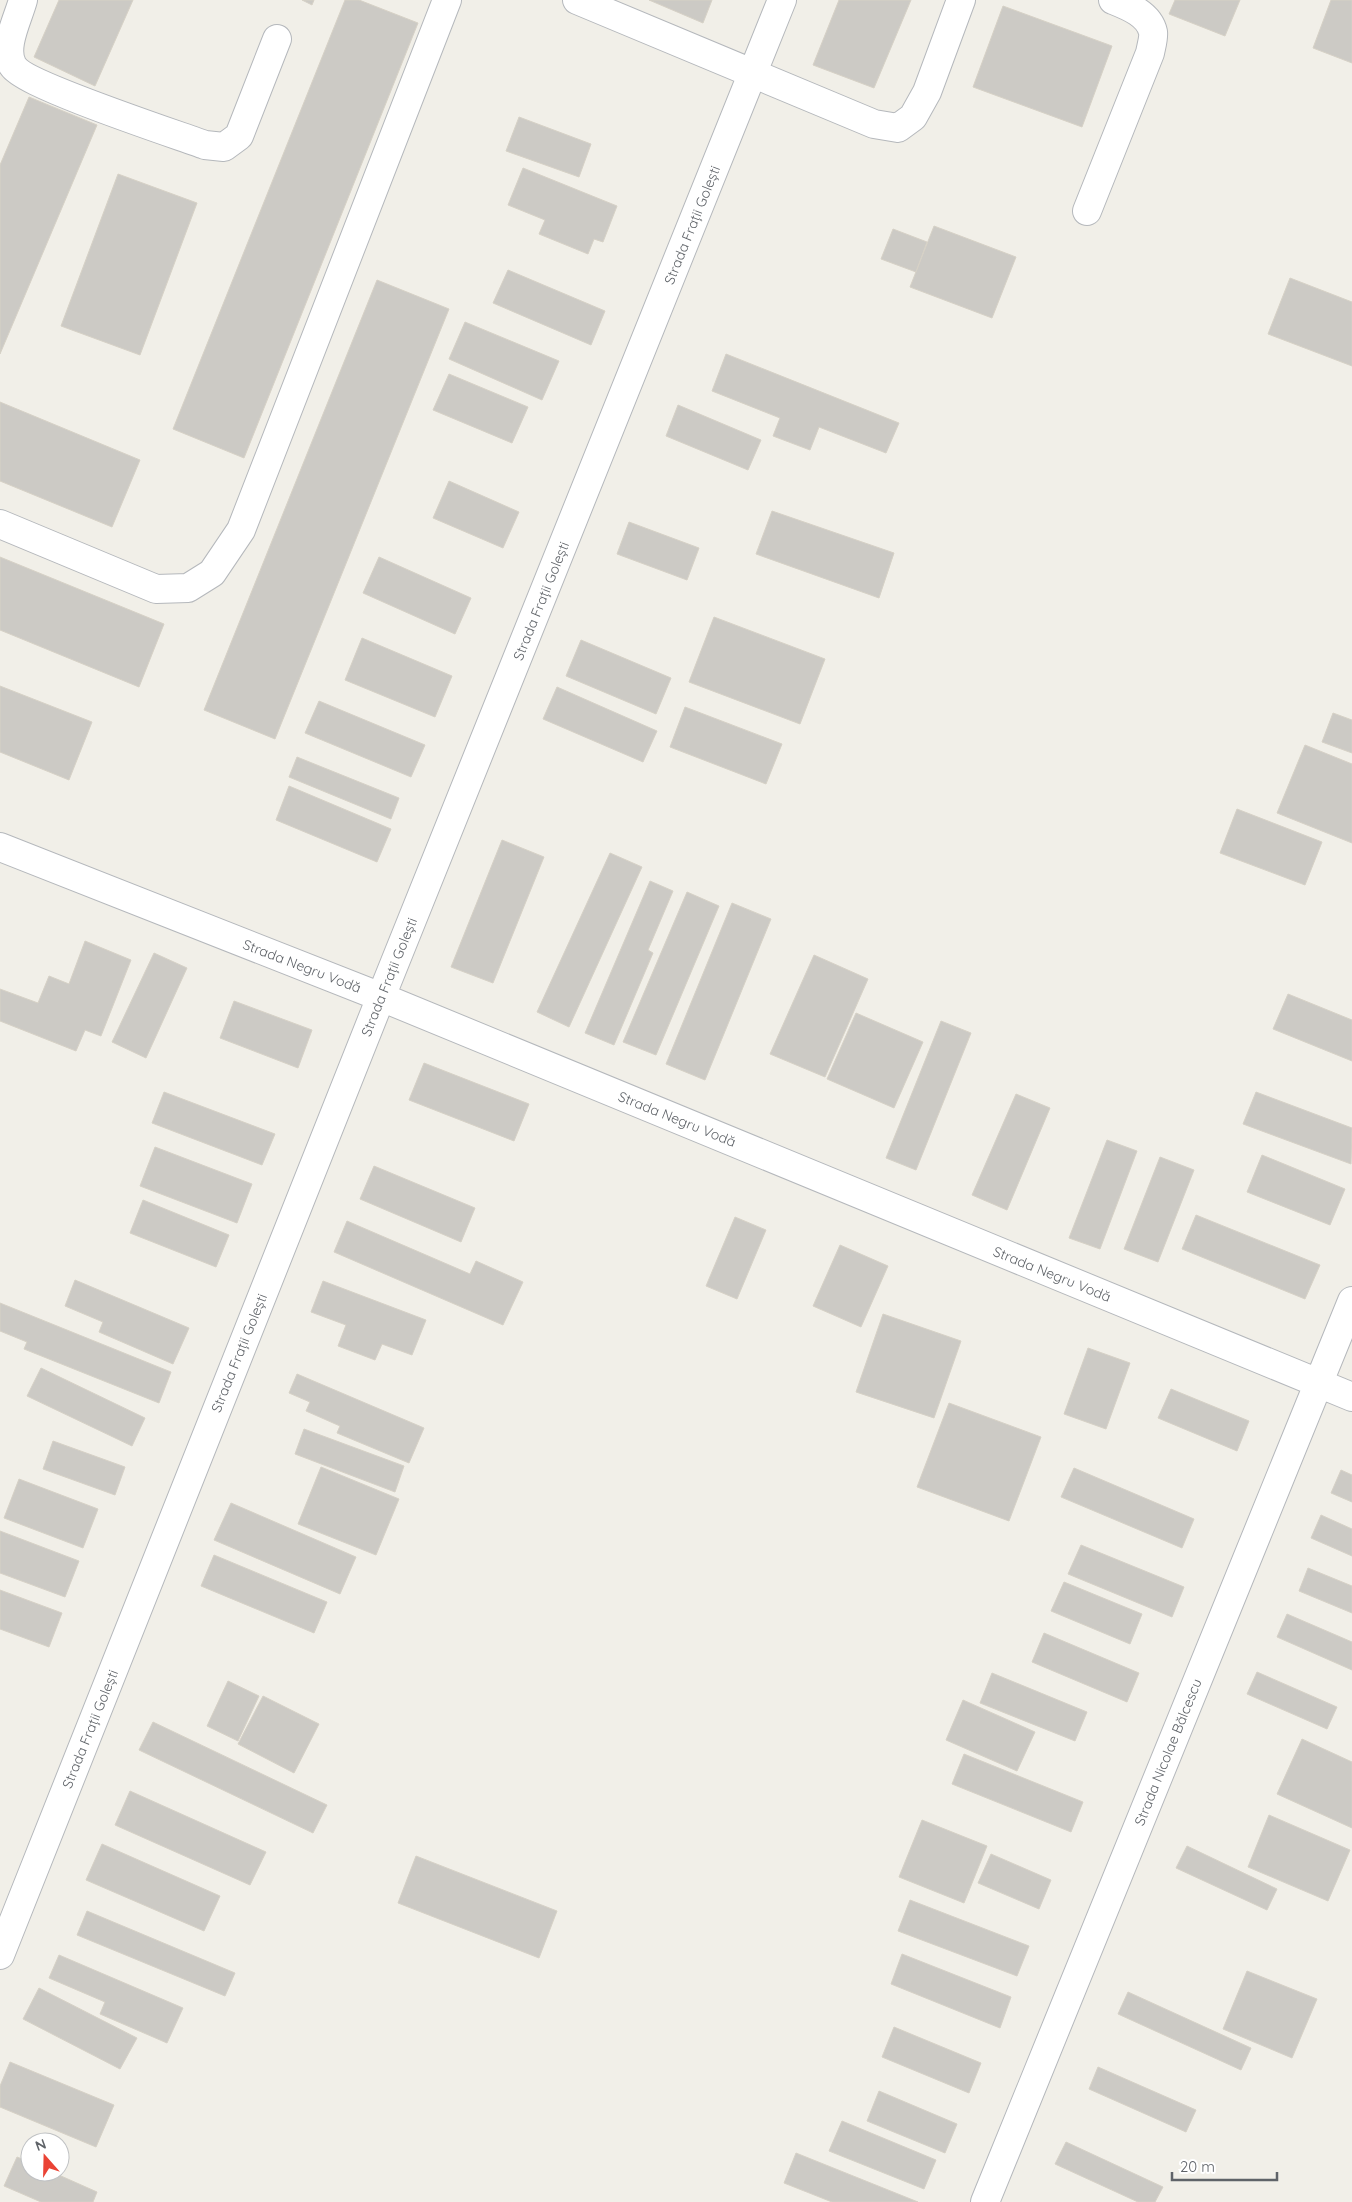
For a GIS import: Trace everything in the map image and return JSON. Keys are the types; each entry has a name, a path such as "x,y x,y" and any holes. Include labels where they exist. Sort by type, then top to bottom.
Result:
{"street":[{"path":"23,0 8,50 7,72 205,145 224,147 239,136 277,39"},
{"path":"0,524 156,589 188,588 212,573 241,530 447,0"},
{"path":"577,0 874,124 898,128 913,117 927,92 961,0"},
{"name":"Strada Frații Golești","path":"0,1955 381,997 782,0"},
{"path":"1087,211 1150,53 1153,33 1147,19 1130,6 1113,0"},
{"name":"Strada Negru Vodă","path":"0,847 381,997 1352,1397"},
{"name":"Strada Nicolae Bălcescu","path":"985,2202 1352,1301"}],"building":[{"path":"59,0 133,0 95,86 34,57"},
{"path":"302,0 314,0 312,5"},
{"path":"345,0 359,0 418,23 244,458 173,429"},
{"path":"649,0 712,0 703,23"},
{"path":"839,0 911,0 874,88 813,65"},
{"path":"1175,0 1240,0 1225,36 1169,14"},
{"path":"1331,0 1352,0 1352,63 1313,48"},
{"path":"1003,6 1112,46 1082,127 973,87"},
{"path":"29,97 97,125 0,354 0,165"},
{"path":"519,117 591,144 579,177 506,151"},
{"path":"523,168 617,206 603,242 594,239 588,254 539,234 545,220 508,205"},
{"path":"118,174 197,203 140,355 61,326"},
{"path":"934,226 1016,257 992,318 910,287"},
{"path":"893,229 927,242 916,272 881,259"},
{"path":"508,270 605,311 591,345 493,303"},
{"path":"1290,278 1352,302 1352,366 1268,334"},
{"path":"377,280 449,309 275,739 204,710"},
{"path":"465,322 559,361 542,400 449,359"},
{"path":"726,354 899,423 886,453 819,427 810,450 773,436 780,418 712,391"},
{"path":"449,374 528,407 512,443 433,410"},
{"path":"0,402 140,460 112,527 0,481"},
{"path":"678,405 761,440 748,470 666,436"},
{"path":"449,481 519,512 503,548 433,518"},
{"path":"772,511 894,553 879,598 756,554"},
{"path":"629,522 699,548 687,580 617,554"},
{"path":"0,557 164,624 139,687 0,630"},
{"path":"379,557 471,598 455,634 363,593"},
{"path":"714,617 825,659 800,724 689,682"},
{"path":"362,638 452,676 435,717 345,680"},
{"path":"581,640 671,678 656,714 566,676"},
{"path":"0,686 92,722 69,780 0,752"},
{"path":"557,687 657,731 643,762 543,719"},
{"path":"319,701 425,745 411,777 305,733"},
{"path":"685,707 782,744 766,784 670,747"},
{"path":"1333,713 1352,720 1352,753 1322,742"},
{"path":"1305,745 1352,764 1352,843 1277,813"},
{"path":"297,757 399,798 391,819 289,777"},
{"path":"289,786 391,829 377,862 276,820"},
{"path":"1237,809 1322,842 1305,885 1220,853"},
{"path":"502,840 544,857 493,983 451,967"},
{"path":"610,853 642,867 569,1027 537,1012"},
{"path":"650,881 673,891 648,950 653,953 614,1045 585,1033"},
{"path":"687,892 719,906 656,1055 623,1042"},
{"path":"732,903 771,919 705,1080 666,1064"},
{"path":"85,941 131,960 101,1036 85,1030 76,1051 0,1021 0,989 38,1003 49,976 69,984"},
{"path":"154,953 187,968 146,1058 112,1042"},
{"path":"814,955 868,979 825,1077 770,1054"},
{"path":"1288,994 1352,1020 1352,1061 1273,1029"},
{"path":"234,1001 312,1030 298,1068 220,1038"},
{"path":"856,1013 923,1042 894,1108 827,1079"},
{"path":"941,1021 971,1033 916,1170 886,1158"},
{"path":"424,1063 529,1104 514,1141 409,1100"},
{"path":"164,1092 275,1134 262,1165 152,1123"},
{"path":"1256,1092 1352,1128 1351,1164 1243,1124"},
{"path":"1016,1094 1050,1108 1007,1210 972,1195"},
{"path":"1107,1140 1137,1151 1100,1249 1069,1238"},
{"path":"155,1147 252,1184 237,1223 140,1186"},
{"path":"1262,1155 1345,1189 1330,1225 1247,1192"},
{"path":"1160,1157 1194,1170 1158,1262 1124,1249"},
{"path":"374,1166 475,1208 461,1242 360,1199"},
{"path":"143,1200 229,1235 216,1267 130,1233"},
{"path":"1196,1215 1320,1265 1305,1299 1182,1249"},
{"path":"735,1217 766,1230 737,1299 706,1286"},
{"path":"347,1221 470,1274 476,1261 523,1282 503,1325 334,1252"},
{"path":"840,1245 888,1266 861,1327 813,1306"},
{"path":"75,1280 189,1328 173,1364 99,1332 103,1322 65,1306"},
{"path":"323,1281 426,1320 412,1355 382,1344 375,1360 338,1346 346,1325 311,1312"},
{"path":"0,1303 171,1372 159,1403 24,1349 27,1342 0,1331"},
{"path":"883,1314 961,1341 934,1418 856,1392"},
{"path":"1088,1348 1130,1363 1106,1429 1064,1414"},
{"path":"41,1368 145,1418 132,1446 27,1396"},
{"path":"297,1374 424,1428 409,1463 337,1433 340,1426 306,1411 310,1402 289,1393"},
{"path":"1171,1389 1249,1421 1237,1451 1158,1418"},
{"path":"949,1403 1041,1437 1009,1521 917,1487"},
{"path":"304,1429 404,1466 395,1492 295,1454"},
{"path":"53,1441 125,1467 115,1495 43,1469"},
{"path":"321,1467 399,1499 376,1555 298,1524"},
{"path":"1074,1468 1194,1519 1182,1548 1061,1497"},
{"path":"1341,1470 1352,1475 1352,1502 1331,1493"},
{"path":"19,1479 98,1509 83,1548 4,1518"},
{"path":"231,1503 356,1557 340,1594 214,1540"},
{"path":"1321,1515 1352,1529 1352,1556 1311,1538"},
{"path":"0,1531 79,1561 65,1597 0,1573"},
{"path":"1081,1545 1184,1587 1172,1617 1068,1574"},
{"path":"214,1555 327,1602 314,1633 201,1586"},
{"path":"1308,1568 1352,1586 1352,1613 1299,1591"},
{"path":"1064,1582 1142,1614 1130,1644 1051,1611"},
{"path":"0,1590 62,1613 49,1647 0,1629"},
{"path":"1287,1614 1352,1642 1352,1670 1277,1637"},
{"path":"1044,1633 1139,1673 1127,1702 1032,1662"},
{"path":"1257,1672 1337,1707 1327,1729 1247,1694"},
{"path":"992,1673 1087,1712 1075,1741 980,1703"},
{"path":"228,1681 259,1696 238,1741 207,1726"},
{"path":"263,1696 319,1724 294,1773 238,1744"},
{"path":"963,1700 1035,1732 1017,1771 946,1740"},
{"path":"153,1722 327,1805 313,1833 139,1750"},
{"path":"1302,1739 1352,1762 1352,1828 1277,1794"},
{"path":"964,1754 1083,1802 1071,1832 952,1784"},
{"path":"130,1791 266,1852 250,1885 115,1825"},
{"path":"1269,1815 1350,1850 1328,1901 1248,1867"},
{"path":"922,1820 987,1846 964,1903 899,1877"},
{"path":"102,1844 220,1896 204,1931 86,1880"},
{"path":"1187,1846 1277,1889 1267,1910 1176,1868"},
{"path":"991,1854 1051,1880 1039,1909 978,1883"},
{"path":"416,1856 557,1911 539,1958 398,1903"},
{"path":"910,1900 1029,1946 1017,1976 898,1931"},
{"path":"87,1911 235,1973 225,1996 77,1935"},
{"path":"902,1954 1011,1997 1000,2028 891,1984"},
{"path":"59,1955 183,2008 167,2043 100,2014 105,2002 49,1978"},
{"path":"1247,1971 1317,1999 1292,2058 1223,2029"},
{"path":"39,1988 137,2038 120,2069 23,2019"},
{"path":"1128,1992 1251,2048 1241,2070 1118,2014"},
{"path":"894,2027 981,2063 969,2093 882,2057"},
{"path":"10,2062 114,2105 96,2147 70,2136 70,2132 60,2132 0,2107 0,2086"},
{"path":"1098,2067 1196,2110 1186,2132 1089,2089"},
{"path":"879,2091 957,2124 945,2153 867,2121"},
{"path":"842,2121 936,2160 924,2189 829,2151"},
{"path":"1066,2142 1163,2187 1155,2202 1138,2202 1055,2164"},
{"path":"796,2153 918,2202 832,2202 784,2183"},
{"path":"17,2157 20,2158 20,2182 70,2182 70,2180 97,2192 93,2202 41,2202 4,2186"}]}
